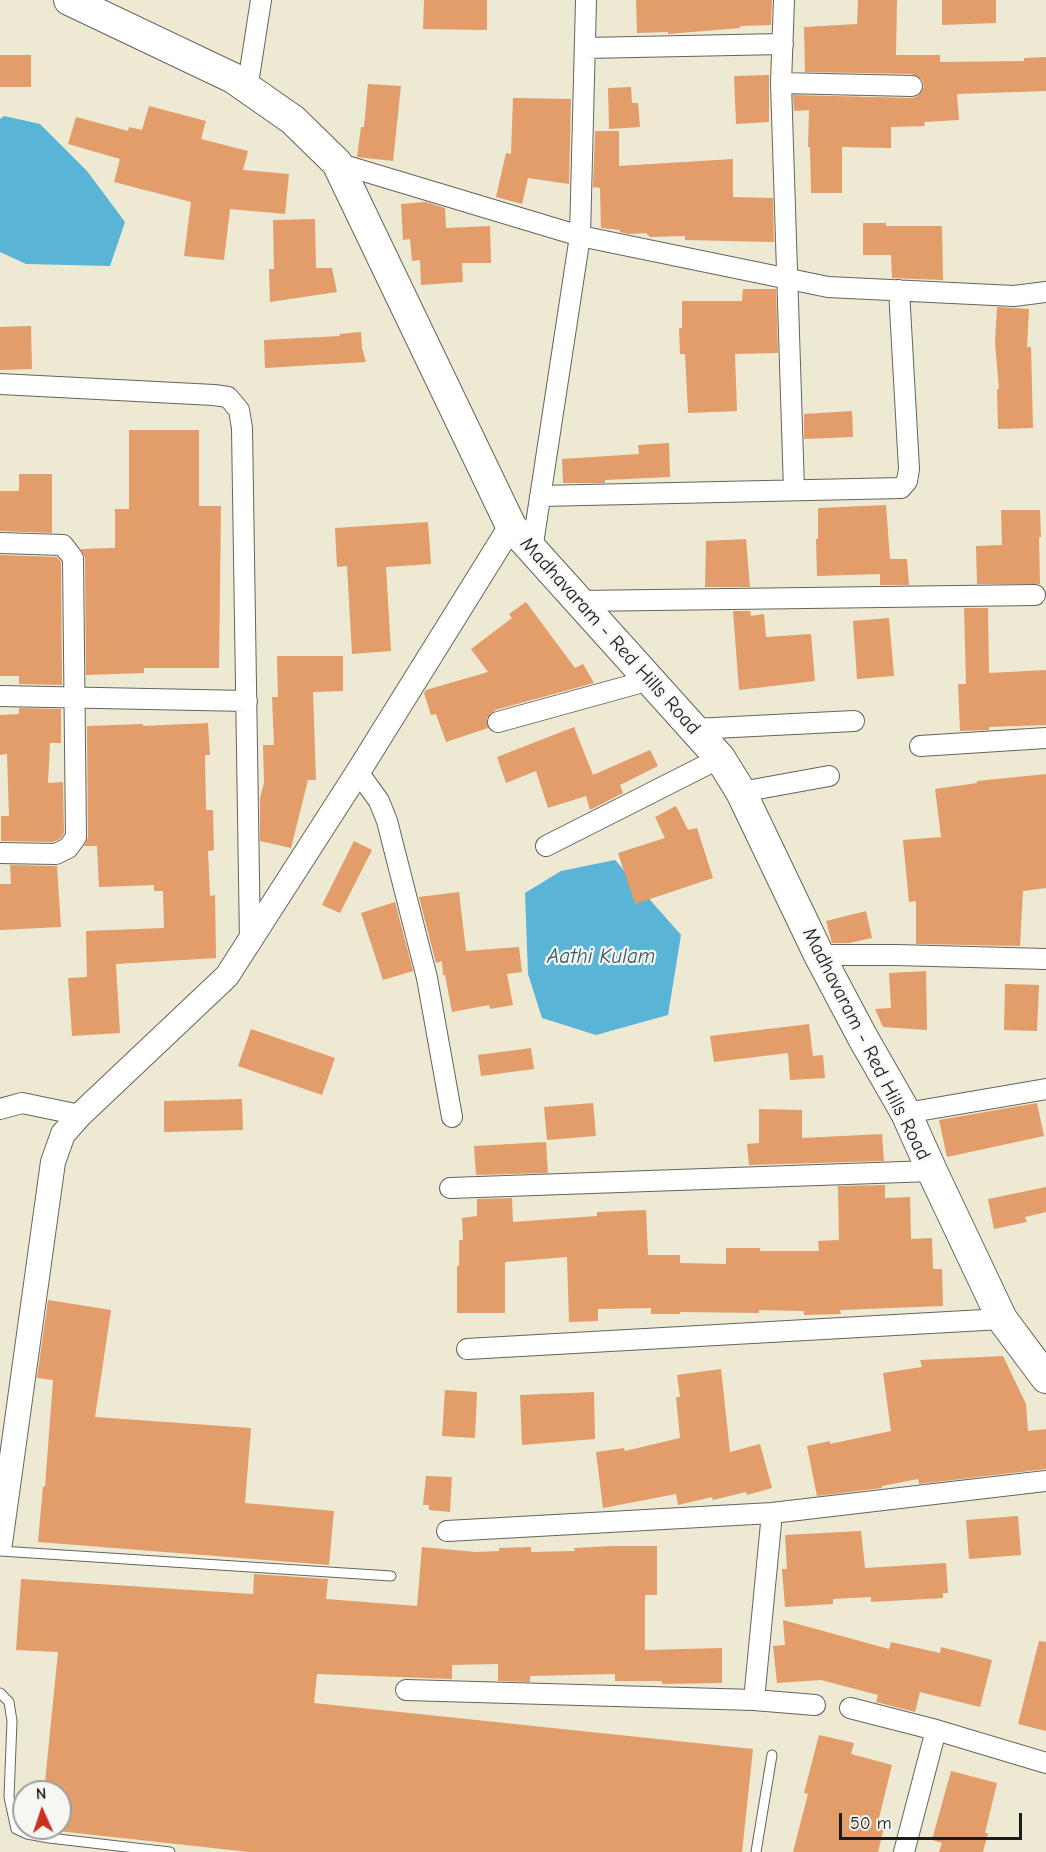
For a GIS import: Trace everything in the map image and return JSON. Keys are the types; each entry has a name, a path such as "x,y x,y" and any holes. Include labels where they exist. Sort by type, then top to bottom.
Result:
{"main road":[{"name":"Madhavaram - Red Hills Road","path":"69,0 233,78 247,90 293,120 337,163 511,526 720,758 741,792 819,955 906,1113 1002,1319 1046,1378"}],"street":[{"path":"247,90 261,0"},
{"path":"532,550 579,236 586,0"},
{"path":"784,0 781,83 794,490"},
{"path":"585,48 783,44"},
{"path":"781,83 912,86"},
{"path":"337,163 579,236 828,287 1014,296 1046,292"},
{"path":"540,496 901,488 907,481 909,469 899,291"},
{"path":"0,384 214,395 228,397 239,410 242,428 250,942"},
{"path":"0,1543 3,1494 54,1162 63,1134 80,1115 227,976 358,772 511,526"},
{"path":"0,543 63,545 73,558 76,837 68,848 56,854 0,853"},
{"path":"578,601 1035,595"},
{"path":"498,722 650,680"},
{"path":"0,696 247,701"},
{"path":"694,729 854,721"},
{"path":"920,746 1046,738"},
{"path":"546,846 720,758"},
{"path":"358,772 379,801 387,821 427,978 452,1117"},
{"path":"741,792 829,776"},
{"path":"819,955 1046,959"},
{"path":"906,1113 1046,1089"},
{"path":"0,1109 22,1103 80,1115"},
{"path":"450,1188 932,1171"},
{"path":"467,1348 1002,1319"},
{"path":"447,1531 772,1513 1046,1481"},
{"path":"754,1700 772,1513"},
{"path":"406,1690 754,1700 815,1705"},
{"path":"850,1708 936,1730 1046,1763"},
{"path":"904,1852 936,1730"}],"lane":[{"path":"0,1551 391,1576"},
{"path":"0,1693 9,1702 12,1722 9,1797 16,1829 27,1834 50,1838 170,1852"},
{"path":"756,1852 771,1755"}],"water":[{"path":"4,116 40,124 87,171 125,222 110,266 26,264 0,252 0,119"},
{"name":"Aathi Kulam","path":"615,860 681,935 668,1015 596,1035 542,1018 528,974 525,893 561,871"}],"building":[{"path":"424,0 487,0 487,30 423,29"},
{"path":"636,0 772,0 771,25 668,34 668,32 637,33"},
{"path":"858,0 897,0 896,55 940,55 940,62 1024,61 1024,58 1046,57 1046,91 957,94 959,120 924,122 925,126 891,127 891,148 842,147 842,193 811,193 810,147 808,147 809,110 794,111 793,95 912,98 918,96 924,87 922,80 912,74 805,72 804,27 857,24"},
{"path":"942,0 996,0 996,23 942,25"},
{"path":"0,55 31,55 31,87 0,87"},
{"path":"769,75 769,122 736,124 734,76"},
{"path":"368,84 401,86 393,161 357,157 361,127 364,127"},
{"path":"631,87 632,103 638,103 640,127 609,129 608,88"},
{"path":"513,98 571,99 569,184 528,178 522,204 496,197 506,153 511,154"},
{"path":"149,106 206,121 201,139 248,151 243,170 289,174 285,214 230,209 224,260 184,256 191,202 114,182 120,159 68,144 76,117 128,131 129,127 142,130"},
{"path":"595,131 619,131 619,166 733,159 733,197 773,198 774,242 685,240 685,236 650,237 646,233 629,234 620,232 620,230 601,228 600,188 593,187"},
{"path":"426,202 445,208 446,228 490,226 491,263 462,263 463,282 421,285 420,260 412,261 410,239 403,240 401,204"},
{"path":"315,219 316,268 332,268 337,292 270,302 269,269 274,269 273,220"},
{"path":"863,223 886,223 886,226 942,226 943,280 892,278 891,255 863,255"},
{"path":"743,289 776,289 778,353 735,354 737,411 688,413 685,354 680,354 679,328 682,328 682,301 742,301"},
{"path":"997,307 1029,309 1027,347 1031,347 1033,428 998,429 997,389 999,389 995,343"},
{"path":"31,326 32,369 0,370 0,327"},
{"path":"361,332 366,362 265,368 264,340 340,336 339,334"},
{"path":"852,411 853,437 804,439 804,414"},
{"path":"129,430 199,430 199,506 221,506 219,668 144,668 144,673 86,675 85,558 81,549 115,548 115,509 129,509"},
{"path":"669,443 670,477 605,480 605,483 563,483 562,459 639,454 638,445"},
{"path":"19,474 52,474 52,533 0,531 0,491 19,491"},
{"path":"886,505 890,559 907,559 909,585 880,585 880,574 817,576 818,508"},
{"path":"1001,510 1040,510 1040,584 977,584 976,546 1002,545"},
{"path":"428,522 431,564 386,567 391,651 352,654 347,566 337,567 335,528"},
{"path":"746,539 750,587 705,587 706,541"},
{"path":"0,555 57,557 61,562 62,685 19,684 19,676 0,676"},
{"path":"526,602 575,668 583,664 594,683 495,710 487,718 488,728 446,742 436,714 431,715 424,693 426,690 488,672 471,649 512,618 509,614"},
{"path":"964,608 988,608 989,673 1046,670 1046,725 989,727 989,730 960,731 958,684 966,684"},
{"path":"733,611 750,611 751,616 764,614 766,637 811,634 815,681 739,690"},
{"path":"889,618 894,676 857,679 853,621"},
{"path":"277,656 343,656 343,691 313,692 316,780 308,780 291,848 260,841 260,798 264,783 263,745 274,745 272,697 278,697"},
{"path":"19,708 61,709 61,743 50,743 48,783 63,782 64,833 60,839 53,842 1,841 1,816 9,816 7,754 0,755 0,715 19,714"},
{"path":"208,723 210,755 205,755 206,810 213,810 214,850 208,851 210,896 215,895 216,958 116,964 120,1033 72,1036 68,978 87,977 86,931 164,928 163,891 154,891 154,885 99,887 97,846 84,846 88,837 87,726"},
{"path":"574,727 593,775 650,750 658,766 620,785 623,793 590,810 586,796 548,808 536,771 506,783 497,757"},
{"path":"1046,774 1046,888 1023,891 1020,946 916,944 916,901 909,902 903,840 941,837 935,789 977,783 977,781"},
{"path":"676,806 688,830 697,828 713,878 635,904 618,853 665,838 655,817"},
{"path":"354,841 372,850 340,913 322,905"},
{"path":"10,865 57,866 61,927 0,930 0,884 11,884"},
{"path":"459,892 466,951 519,947 522,972 507,974 513,1005 490,1009 489,1005 452,1012 442,961 436,963 419,897"},
{"path":"395,902 413,971 383,980 361,913"},
{"path":"866,911 872,938 849,943 832,943 826,921"},
{"path":"926,971 927,1030 883,1027 875,1009 891,1008 889,973"},
{"path":"1005,984 1039,985 1037,1031 1004,1030"},
{"path":"809,1024 813,1056 823,1055 825,1078 790,1080 788,1053 714,1062 710,1036"},
{"path":"251,1029 335,1058 322,1095 238,1066"},
{"path":"531,1048 534,1069 481,1076 478,1055"},
{"path":"242,1099 243,1130 164,1132 164,1101"},
{"path":"593,1103 596,1136 547,1140 544,1107"},
{"path":"1037,1103 1044,1136 947,1157 939,1120"},
{"path":"759,1109 802,1110 802,1138 882,1134 884,1161 749,1165 747,1144 759,1143"},
{"path":"546,1142 548,1173 476,1175 474,1146"},
{"path":"885,1185 885,1198 910,1197 911,1239 932,1238 933,1269 942,1269 943,1306 840,1310 841,1314 804,1315 804,1311 759,1310 759,1313 651,1314 651,1308 598,1309 598,1321 569,1322 567,1257 505,1262 505,1313 457,1313 457,1266 459,1266 459,1240 463,1240 462,1218 477,1216 477,1199 512,1198 513,1222 597,1216 597,1212 646,1210 648,1255 680,1255 680,1263 726,1264 726,1248 760,1248 760,1251 819,1251 818,1241 839,1240 838,1186"},
{"path":"1046,1187 1046,1212 1025,1217 1027,1222 994,1229 988,1199"},
{"path":"48,1300 111,1310 95,1417 251,1428 245,1503 334,1511 329,1565 38,1542 43,1486 45,1487 53,1380 37,1378"},
{"path":"1003,1356 1026,1404 1028,1431 1046,1429 1046,1469 919,1484 918,1479 882,1486 882,1488 817,1496 807,1446 830,1441 830,1444 891,1431 883,1373 922,1367 920,1360"},
{"path":"721,1369 730,1452 760,1444 772,1488 747,1495 746,1492 678,1505 676,1494 603,1508 596,1452 624,1448 625,1451 680,1438 676,1397 680,1397 677,1375"},
{"path":"445,1390 477,1392 475,1438 442,1436"},
{"path":"594,1392 595,1439 522,1445 520,1395"},
{"path":"426,1476 452,1477 450,1512 429,1510 429,1505 423,1505"},
{"path":"1018,1516 1021,1555 969,1559 966,1520"},
{"path":"861,1531 865,1568 946,1563 948,1593 943,1593 943,1598 871,1602 871,1597 833,1599 833,1604 785,1607 782,1569 787,1569 785,1535"},
{"path":"657,1546 657,1595 645,1595 645,1650 722,1648 722,1683 663,1684 661,1681 615,1681 615,1674 530,1676 530,1682 498,1681 498,1664 452,1665 452,1679 317,1674 314,1703 753,1749 742,1852 249,1852 72,1833 72,1780 45,1780 58,1652 16,1650 21,1579 253,1594 254,1574 328,1579 326,1599 417,1606 422,1547 476,1552 499,1551 499,1548 531,1547 531,1552 575,1551 574,1548"},
{"path":"783,1620 889,1649 891,1642 940,1653 941,1647 992,1660 980,1707 920,1692 915,1712 876,1702 878,1695 821,1680 777,1683 773,1646 785,1645"},
{"path":"1039,1641 1046,1642 1046,1731 1018,1724"},
{"path":"819,1735 854,1743 851,1754 892,1765 877,1826 884,1828 878,1852 793,1852 808,1794 804,1793"},
{"path":"951,1771 997,1783 985,1833 988,1833 983,1852 939,1852 942,1843 932,1840"}]}
